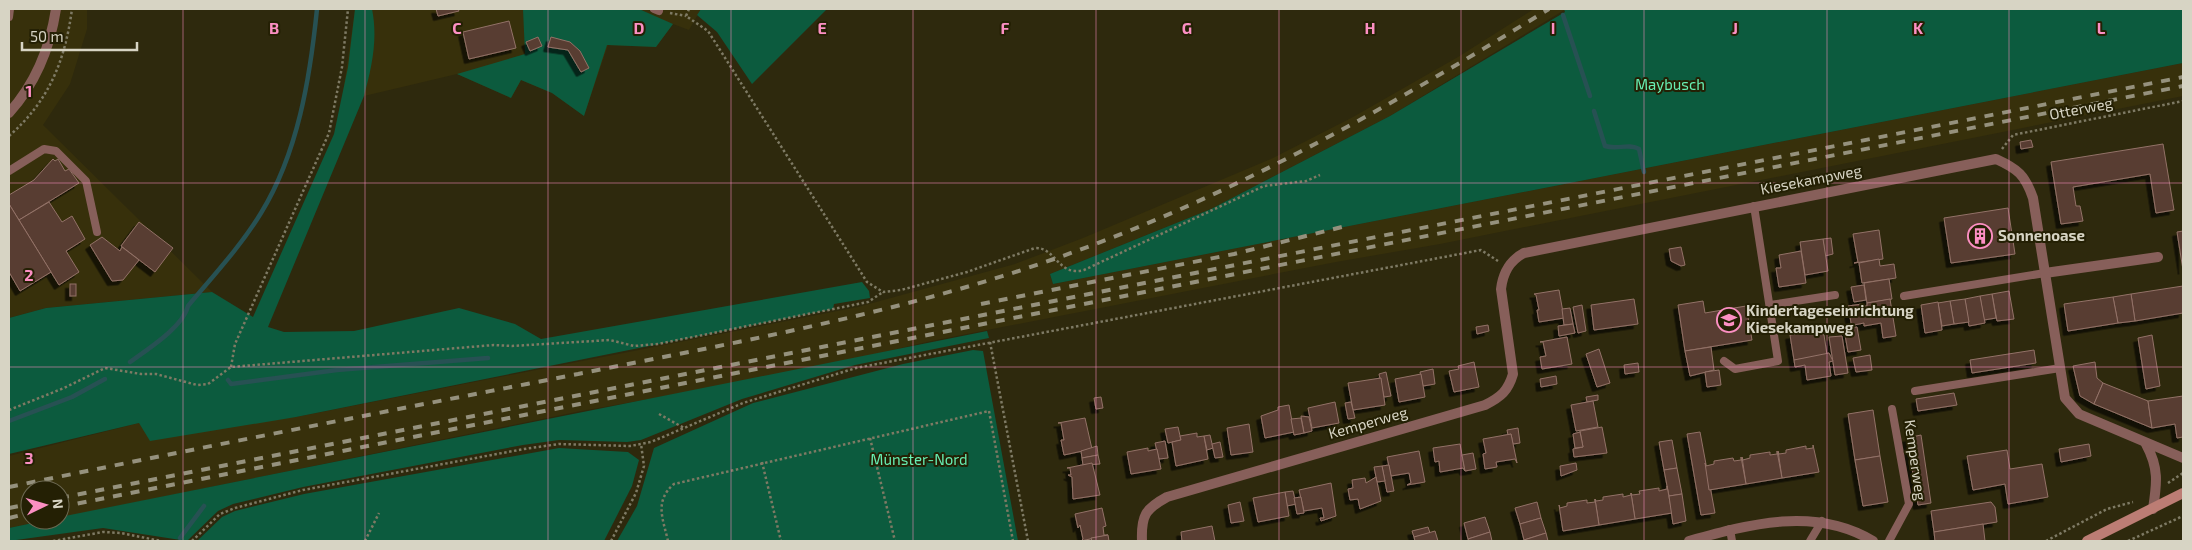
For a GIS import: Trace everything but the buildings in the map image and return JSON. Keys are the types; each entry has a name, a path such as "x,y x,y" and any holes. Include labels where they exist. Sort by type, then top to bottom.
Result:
{"street":[{"path":"9,113 23,96 38,71 49,45 56,9"},
{"path":"1996,159 2013,167 2026,180 2033,198 2064,398 2079,414 2146,444 2183,458"},
{"name":"Kiesekampweg","path":"1508,267 1514,258 1524,253 1996,159"},
{"path":"2045,274 2158,257"},
{"name":"Kemperweg","path":"1142,541 1143,516 1153,505 1167,497 1485,405 1501,397 1509,386 1513,374 1501,289 1502,277 1508,267"},
{"path":"2146,444 2154,459 2156,490 2153,509"},
{"path":"2087,541 2183,493"},
{"path":"1688,541 1730,529 1793,521 1822,521 1861,534 1873,541"}],"lane":[{"path":"9,17 10,9"},
{"path":"9,171 44,149 56,151 86,181 98,232"},
{"path":"1724,362 1736,369 1778,361 1754,206"},
{"path":"1904,296 2045,274"},
{"path":"1770,305 1835,294"},
{"path":"1915,391 2060,368"},
{"name":"Kemperweg","path":"1890,541 1909,504 1892,409"},
{"path":"1810,541 1822,521"},
{"path":"1730,529 1732,541"}],"path":[{"path":"231,367 235,344 329,133 342,66 348,9"},
{"path":"686,16 689,9"},
{"path":"656,10 686,16 708,31 867,282 883,292"},
{"name":"Otterweg","path":"1996,159 2005,143 2013,135 2183,101"},
{"path":"9,410 64,388 105,368 140,374 156,374 197,385 208,384 231,367 494,345 512,346 610,340 634,346 658,344 868,302 883,292 900,290 967,272 1035,248 1044,249 1067,270 1075,272 1084,270 1264,186 1306,181 1320,175"},
{"path":"192,541 220,514 303,490 559,444 630,446 641,444 743,403 847,371 990,342 1481,250 1508,267"},
{"path":"990,342 1028,541"},
{"path":"668,541 660,509 665,492 674,484 762,462 988,411 1013,541"},
{"path":"659,414 684,428"},
{"path":"870,438 895,541"},
{"path":"611,541 632,502 644,466 641,444"},
{"path":"762,462 781,541"},
{"path":"2046,541 2107,509 2131,503 2183,473"},
{"path":"2180,476 2183,479"},
{"path":"365,541 379,513"},
{"path":"2128,541 2183,516"},
{"path":"53,541 103,532 121,533 161,541"}],"shaded area":[{"path":"9,9 87,9 87,29 70,84 43,125 212,292 46,308 9,318"},
{"path":"355,9 701,9 689,30 673,24 656,47 608,45 584,116 552,93 521,80 511,98 457,74 364,96 343,92"},
{"path":"1534,9 1566,9 1390,116 1211,209 1050,274 1053,284 2183,63 2183,96 1440,244 1336,262 931,341 782,376 581,411 70,516 70,480 20,480 20,526 9,528 9,456 139,423 296,417 858,307 1015,264 1083,238 1273,158 1353,117 1458,57"}],"green space":[{"path":"355,9 372,9 374,20 373,52 364,96 268,327 284,332 354,331 459,308 515,324 541,339 862,282 869,291 870,298 834,304 833,309 296,417 150,441 139,423 9,454 9,318 46,308 212,292 253,317 334,134 348,67"},
{"path":"523,9 639,9 673,24 656,47 607,45 584,116 552,93 521,80 511,98 457,74 525,54"},
{"path":"701,9 827,9 752,84 717,32 697,15"},
{"name":"Maybusch","path":"1564,9 2183,9 2183,63 1053,284 1050,274 1211,209 1390,116 1565,12"},
{"path":"987,331 989,338 855,365 742,399 641,440 627,442 559,440 523,445 303,487 233,504 218,511 187,541 103,528 9,541 9,528 20,526 20,530 70,530 70,515"},
{"name":"Münster-Nord","path":"973,350 983,351 1018,541 617,541 637,506 654,448 753,403 903,364"},
{"path":"559,448 628,452 639,460 632,486 604,541 197,541 222,517 235,511 304,494"}],"waterway":[{"path":"130,362 164,337 179,322 188,306 245,237 274,190 293,140 300,114 306,88 317,9"},
{"path":"1563,15 1590,96"},
{"path":"1594,111 1605,146 1635,147 1639,149 1644,172"},
{"path":"228,380 231,384 337,370 488,358"},
{"path":"9,421 72,397 105,379"},
{"path":"180,538 204,506"}],"railway":[{"path":"9,487 758,338 878,311 996,278 1119,235 1246,179 1369,115 1549,9"},
{"path":"70,496 2183,77"},
{"path":"70,505 2183,86"},
{"path":"981,304 1234,254 1346,226"},
{"path":"9,508 20,506"},
{"path":"9,518 20,515"}],"place":[{"name":"Sonnenoase","path":"1980,236"},
{"name":"Kindertageseinrichtung Kiesekampweg","path":"1729,320"}]}
